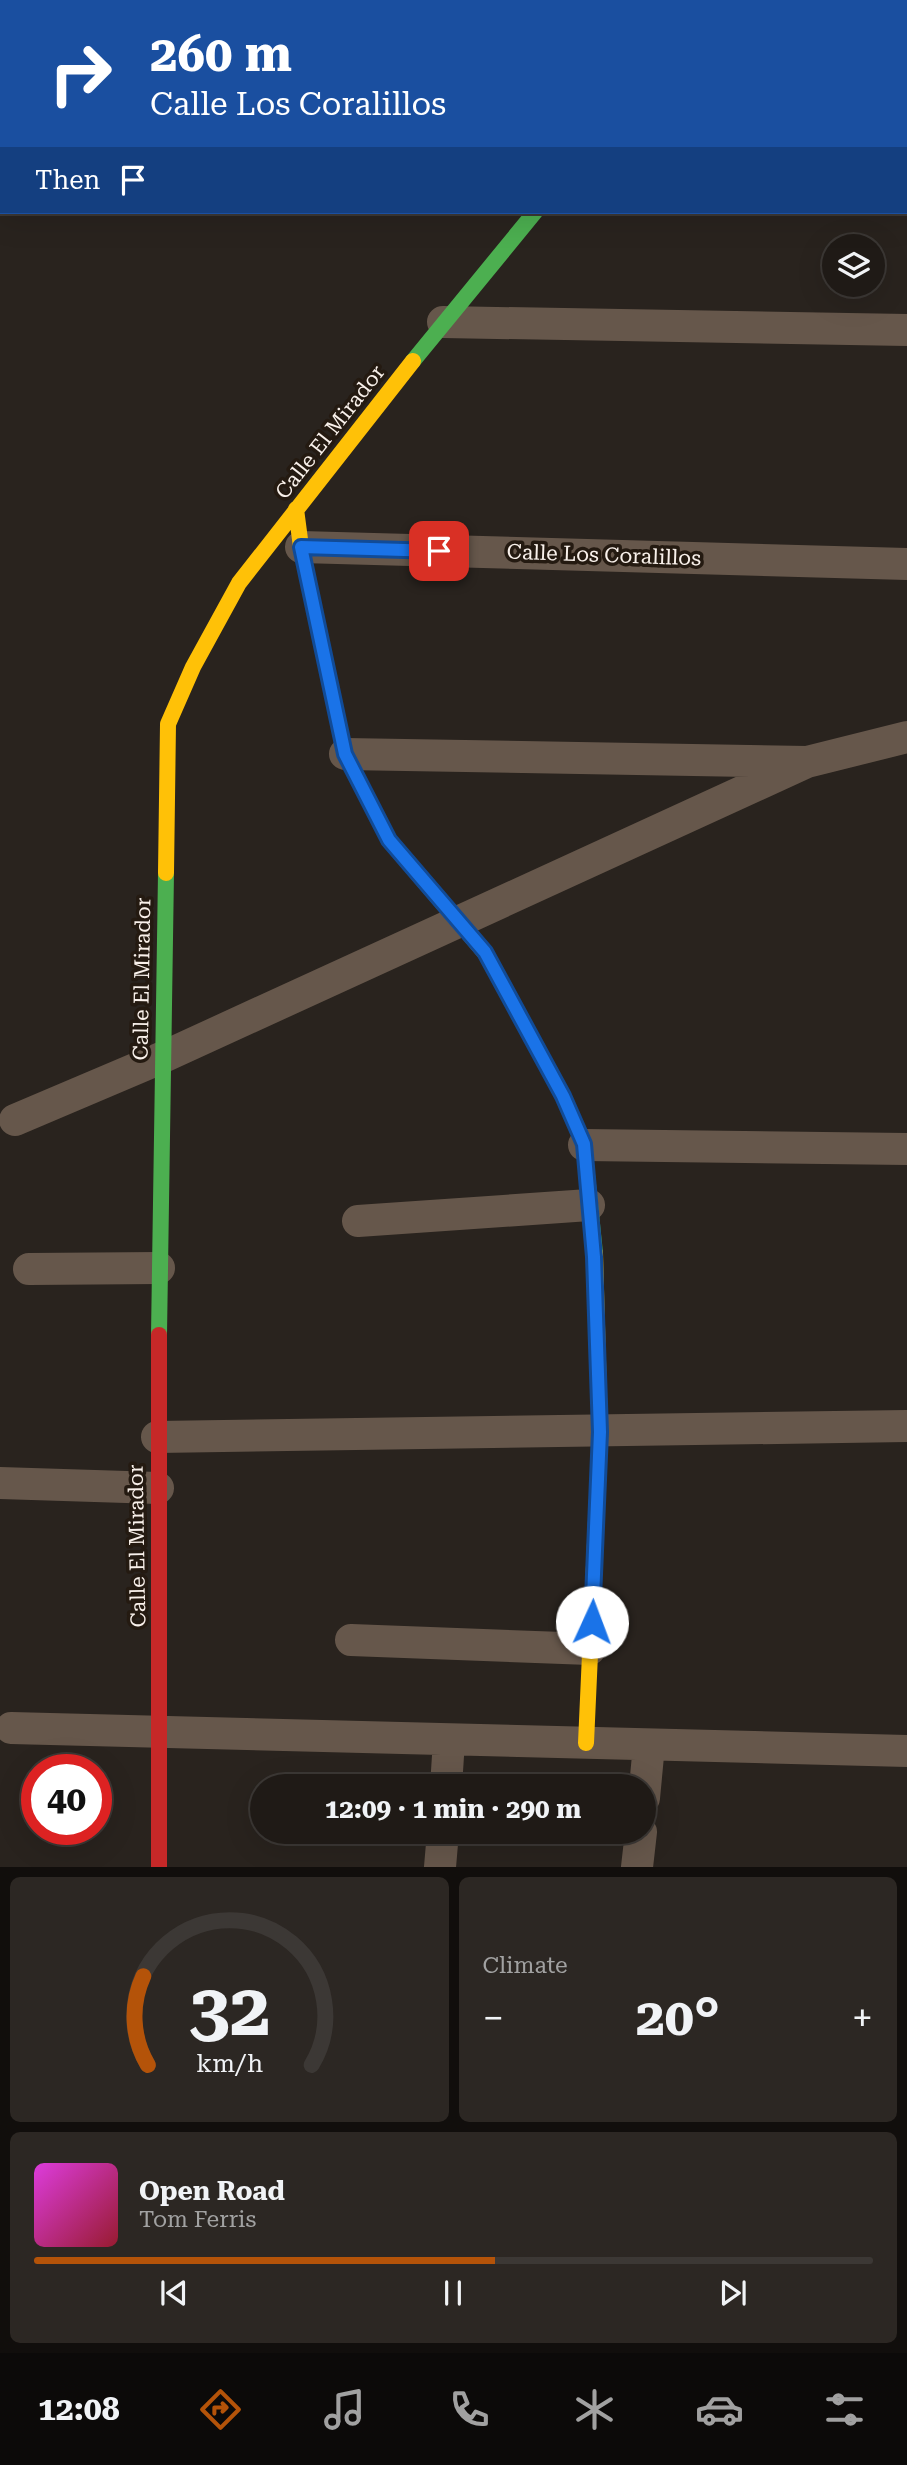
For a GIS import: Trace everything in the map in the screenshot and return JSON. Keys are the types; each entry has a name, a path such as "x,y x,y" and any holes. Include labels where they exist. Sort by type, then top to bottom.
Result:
{"street":[{"name":"Calle El Mirador","path":"159,1867 157,1437 168,724 193,667 239,583 443,322 533,214"},
{"path":"443,322 907,330"},
{"path":"296,509 301,547 345,754 389,840 485,952 563,1096 584,1144 594,1257 600,1432 586,1743"},
{"name":"Calle Los Coralillos","path":"301,547 907,564"},
{"path":"15,1120 161,1058 807,762 907,737"},
{"path":"345,754 807,762"},
{"path":"584,1144 907,1149"},
{"path":"358,1221 589,1205"},
{"path":"29,1269 159,1268"},
{"path":"157,1437 907,1426"},
{"path":"0,1483 158,1488"},
{"path":"351,1640 590,1649"},
{"path":"11,1728 907,1751"},
{"path":"447,1774 449,1740"},
{"path":"646,1774 649,1745"},
{"path":"440,1867 442,1844"},
{"path":"637,1867 640,1844"}],"traffic: fast":[{"path":"413,361 533,214"},
{"path":"159,1335 166,873"},
{"path":"486,954 563,1096 584,1145 595,1253"}],"traffic: slow":[{"path":"166,873 168,724 193,667 239,583 413,361"},
{"path":"296,509 301,547 345,754 389,840 486,954"},
{"path":"586,1743 600,1432 595,1253"}],"traffic: jam":[{"path":"159,1335 159,1867"}],"route":[{"path":"439,551 301,547 345,754 358,783 389,840 427,888 485,952 563,1096 584,1144 594,1257 600,1432 592,1622"}]}
